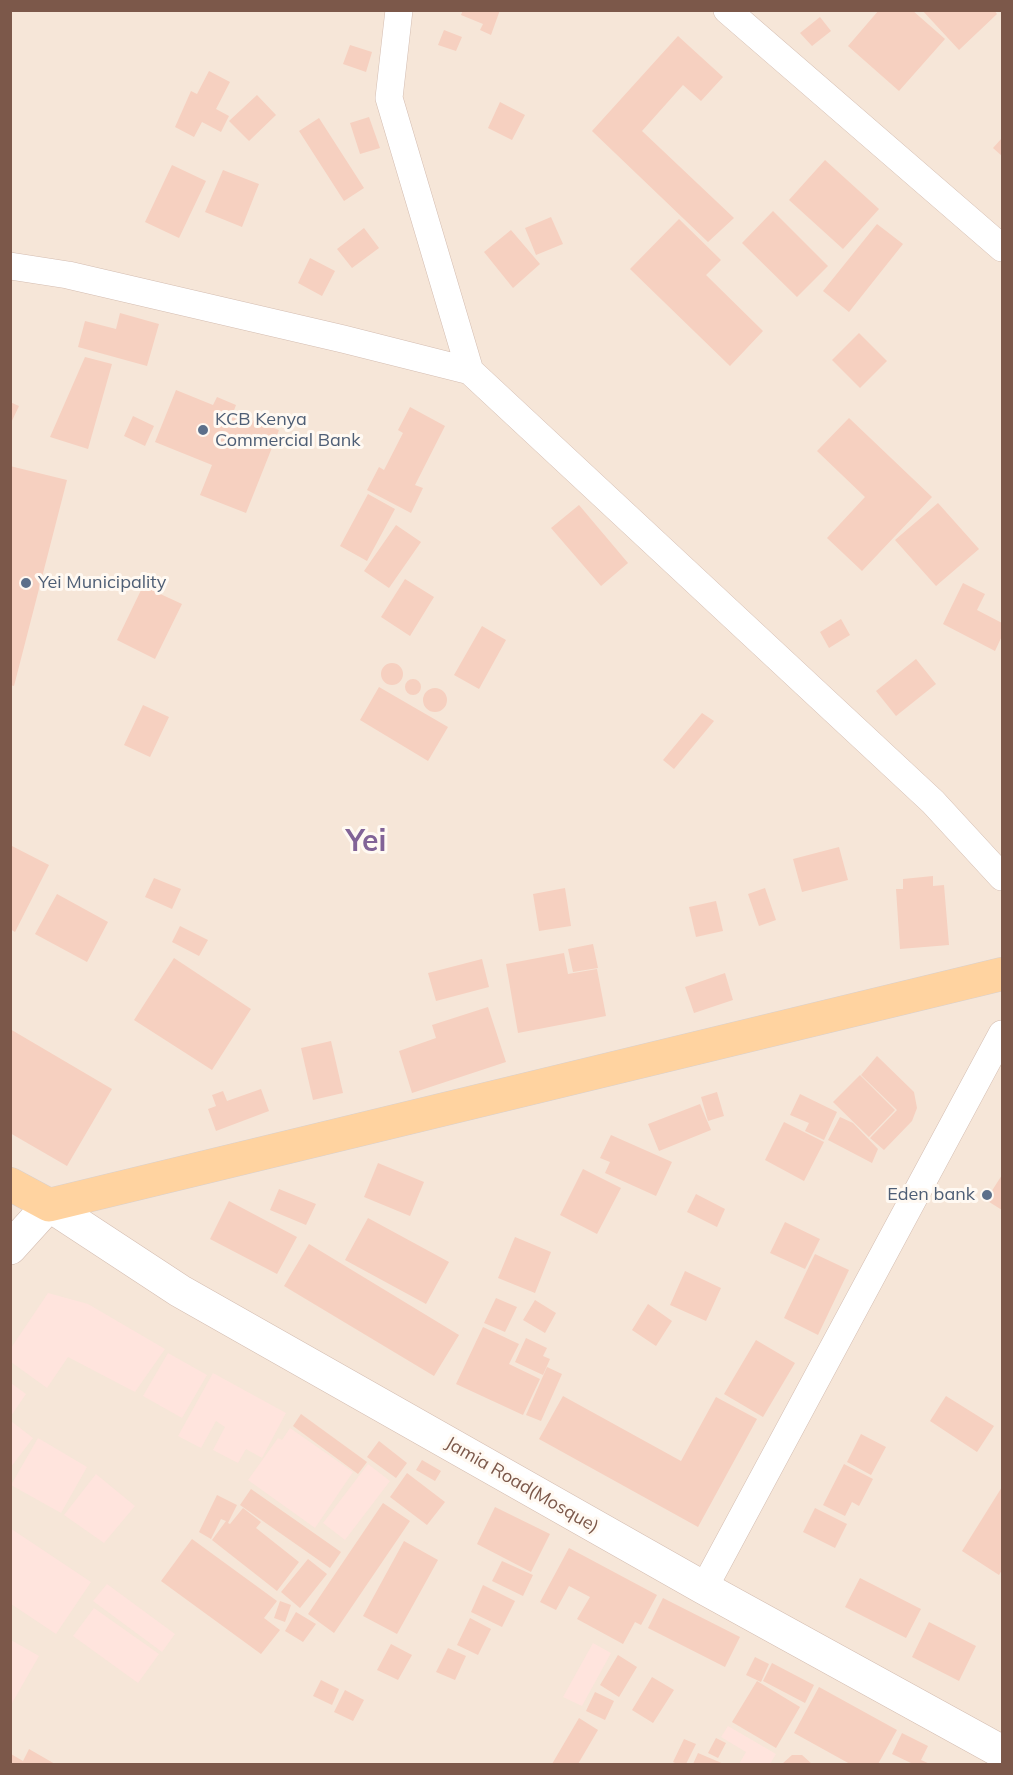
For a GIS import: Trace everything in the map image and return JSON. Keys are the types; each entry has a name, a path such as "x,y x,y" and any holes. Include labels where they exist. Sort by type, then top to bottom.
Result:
{"main road":[{"path":"10,1184 49,1205 1002,974"}],"street":[{"path":"399,10 389,98 470,371"},
{"path":"727,10 1002,248"},
{"path":"10,266 68,275 470,371 933,802 1002,877"},
{"path":"704,1588 1002,1034"},
{"path":"10,1248 49,1205"},
{"name":"Jamia Road(Mosque)","path":"49,1205 180,1291 704,1588 1002,1752"}],"shaded area":[{"path":"11,11 1002,11 1002,1764 11,1764"},
{"path":"48,1293 88,1304 165,1349 135,1392 68,1357 47,1388 11,1362 11,1348"},
{"path":"168,1353 207,1375 182,1418 143,1396"},
{"path":"213,1373 286,1413 262,1458 246,1449 238,1463 213,1450 225,1427 216,1421 201,1448 178,1436"},
{"path":"11,1383 26,1394 11,1416"},
{"path":"11,1421 33,1438 11,1467"},
{"path":"290,1428 353,1472 315,1528 248,1480 278,1438 282,1440"},
{"path":"38,1438 87,1467 61,1513 11,1485"},
{"path":"368,1464 390,1481 345,1540 323,1523"},
{"path":"96,1474 135,1506 104,1543 64,1515"},
{"path":"10,1528 91,1582 56,1634 11,1604"},
{"path":"107,1584 175,1634 162,1652 93,1601"},
{"path":"94,1608 159,1654 138,1683 73,1636"},
{"path":"11,1640 39,1656 11,1705"},
{"path":"593,1643 611,1653 582,1706 563,1697"},
{"path":"728,1726 776,1754 770,1764 739,1764 746,1752 721,1737"}],"building":[{"path":"463,10 500,10 491,35 480,30 483,24 461,15"},
{"path":"879,10 912,10 945,39 899,91 848,46"},
{"path":"922,10 994,10 997,14 959,50"},
{"path":"820,17 831,31 812,46 800,33"},
{"path":"444,30 462,37 456,51 438,45"},
{"path":"678,36 723,77 701,101 683,85 642,131 734,218 708,242 592,131"},
{"path":"350,45 372,52 366,72 343,64"},
{"path":"209,71 230,82 216,109 229,116 221,132 202,122 194,137 175,127 191,91 197,94"},
{"path":"257,95 276,115 249,141 229,121"},
{"path":"500,102 525,115 512,140 488,128"},
{"path":"369,117 380,148 360,154 350,123"},
{"path":"319,118 364,188 344,201 299,131"},
{"path":"1002,138 1002,156 993,148"},
{"path":"825,160 879,209 843,249 789,200"},
{"path":"172,165 206,181 179,238 145,222"},
{"path":"223,170 259,184 242,227 205,212"},
{"path":"773,211 828,266 797,297 742,243"},
{"path":"551,217 563,244 536,255 525,228"},
{"path":"679,219 721,260 706,275 763,331 730,366 630,269"},
{"path":"877,224 903,244 849,312 823,291"},
{"path":"364,228 379,248 352,268 337,249"},
{"path":"511,230 540,264 513,288 484,252"},
{"path":"310,258 335,271 322,296 298,283"},
{"path":"120,313 159,324 147,366 78,347 85,321 116,329"},
{"path":"859,333 887,361 860,388 832,360"},
{"path":"85,357 112,364 88,449 50,437"},
{"path":"176,390 213,405 217,397 236,405 233,413 279,430 246,513 200,495 212,465 155,442"},
{"path":"10,402 19,406 10,425"},
{"path":"410,407 445,426 415,485 423,488 411,513 367,490 379,467 384,470 403,433 398,430"},
{"path":"133,416 154,426 145,446 124,436"},
{"path":"849,418 932,497 862,571 827,538 865,497 817,451"},
{"name":"Yei Municipality","path":"10,466 67,480 14,686 10,685"},
{"path":"368,494 395,509 367,561 340,546"},
{"path":"938,503 979,549 936,586 895,540"},
{"path":"579,505 628,563 601,586 551,528"},
{"path":"396,525 421,542 389,588 364,571"},
{"path":"405,579 434,597 410,636 381,617"},
{"path":"963,583 985,594 977,610 1002,623 1002,636 995,651 943,624"},
{"path":"143,586 182,604 155,659 117,640"},
{"path":"841,619 850,635 829,648 820,632"},
{"path":"482,626 506,640 479,689 454,675"},
{"path":"916,659 936,684 896,716 876,691"},
{"path":"392,663 400,666 403,674 400,682 392,685 384,682 381,674 384,666"},
{"path":"410,679 416,679 421,687 419,693 410,695 405,690 405,684"},
{"path":"379,687 448,727 428,761 360,720"},
{"path":"435,688 444,691 447,700 444,709 435,712 426,709 423,700 426,691"},
{"path":"143,705 169,717 150,757 124,745"},
{"path":"702,713 714,721 674,769 663,760"},
{"path":"10,845 49,865 15,932 10,929"},
{"path":"839,847 848,880 802,892 793,859"},
{"path":"933,876 933,886 944,885 949,945 900,949 896,889 903,889 903,879"},
{"path":"154,878 181,889 172,909 145,897"},
{"path":"565,888 571,926 539,931 533,894"},
{"path":"765,888 776,920 759,926 748,894"},
{"path":"57,894 108,922 87,962 35,934"},
{"path":"716,901 723,931 696,937 689,907"},
{"path":"180,926 208,940 199,956 172,942"},
{"path":"593,944 598,968 573,972 568,949"},
{"path":"564,953 568,974 597,969 606,1016 518,1033 506,964"},
{"path":"174,958 251,1009 212,1070 134,1020"},
{"path":"482,959 489,987 436,1001 428,973"},
{"path":"725,973 733,1000 694,1013 685,987"},
{"path":"488,1007 506,1062 412,1093 399,1051 436,1038 432,1025"},
{"path":"10,1029 112,1089 67,1166 10,1133"},
{"path":"331,1041 343,1093 313,1100 301,1048"},
{"path":"877,1056 914,1092 917,1108 912,1121 884,1150 870,1138 897,1110 861,1075"},
{"path":"860,1075 895,1110 869,1137 833,1102"},
{"path":"261,1089 269,1111 216,1131 208,1109 216,1106 212,1095 223,1091 227,1101"},
{"path":"717,1092 724,1116 708,1121 701,1097"},
{"path":"800,1094 837,1112 824,1140 805,1131 809,1123 790,1115"},
{"path":"700,1104 711,1130 659,1151 648,1124"},
{"path":"840,1117 853,1123 878,1149 872,1163 828,1140"},
{"path":"784,1122 824,1142 804,1181 765,1160"},
{"path":"611,1135 672,1162 656,1196 605,1173 610,1162 600,1158"},
{"path":"378,1163 424,1182 410,1216 364,1197"},
{"path":"583,1169 621,1188 597,1234 560,1215"},
{"path":"1002,1175 1002,1210 986,1200"},
{"path":"279,1189 316,1204 306,1225 270,1210"},
{"path":"696,1194 725,1209 717,1227 687,1212"},
{"path":"229,1201 297,1237 277,1274 210,1239"},
{"path":"368,1218 449,1262 426,1304 345,1260"},
{"path":"785,1222 820,1239 805,1269 770,1253"},
{"path":"515,1237 551,1252 535,1293 498,1278"},
{"path":"309,1244 459,1335 434,1376 284,1286"},
{"path":"815,1254 849,1270 818,1335 784,1318"},
{"path":"685,1271 721,1288 706,1321 670,1305"},
{"path":"496,1298 517,1307 505,1332 484,1323"},
{"path":"535,1300 556,1313 545,1333 523,1320"},
{"path":"648,1304 672,1321 656,1346 632,1330"},
{"path":"483,1327 519,1344 509,1364 540,1379 523,1415 456,1384"},
{"path":"526,1338 547,1348 543,1356 550,1359 543,1375 515,1362"},
{"path":"756,1340 795,1363 763,1417 724,1394"},
{"path":"547,1367 562,1374 541,1421 526,1415"},
{"path":"563,1396 681,1461 716,1397 757,1419 698,1527 539,1439"},
{"path":"946,1396 994,1426 977,1452 930,1421"},
{"path":"301,1414 367,1462 358,1474 293,1426"},
{"path":"861,1434 886,1447 871,1475 847,1462"},
{"path":"379,1441 407,1463 396,1478 367,1457"},
{"path":"422,1460 441,1471 435,1481 416,1470"},
{"path":"844,1464 873,1479 859,1506 852,1502 845,1516 823,1505"},
{"path":"407,1473 445,1502 427,1525 390,1497"},
{"path":"1002,1487 1002,1570 999,1575 962,1551"},
{"path":"251,1489 341,1552 330,1568 240,1505"},
{"path":"217,1495 237,1505 228,1523 230,1524 243,1508 261,1522 256,1528 299,1562 277,1591 212,1540 226,1521 221,1519 211,1539 199,1532"},
{"path":"383,1503 410,1521 334,1633 308,1614"},
{"path":"495,1507 550,1534 531,1572 477,1544"},
{"path":"815,1508 847,1524 835,1548 803,1532"},
{"path":"192,1539 277,1601 264,1618 280,1630 261,1654 161,1581"},
{"path":"404,1541 438,1560 397,1634 363,1616"},
{"path":"569,1548 657,1595 641,1625 635,1622 623,1644 577,1619 590,1597 569,1586 556,1610 540,1602"},
{"path":"308,1559 327,1574 300,1608 281,1592"},
{"path":"502,1561 533,1575 523,1596 492,1581"},
{"path":"860,1578 921,1609 906,1638 845,1607"},
{"path":"483,1585 515,1601 502,1627 471,1612"},
{"path":"663,1598 740,1637 725,1667 648,1628"},
{"path":"280,1601 291,1605 285,1622 274,1618"},
{"path":"296,1612 316,1624 303,1642 285,1631"},
{"path":"470,1618 491,1629 478,1655 457,1645"},
{"path":"929,1622 976,1646 959,1681 912,1657"},
{"path":"391,1644 412,1655 398,1680 377,1670"},
{"path":"448,1648 466,1656 455,1680 436,1672"},
{"path":"618,1655 637,1667 619,1697 600,1685"},
{"path":"755,1657 769,1664 761,1682 746,1675"},
{"path":"772,1663 814,1685 805,1703 763,1681"},
{"path":"652,1677 674,1690 653,1723 632,1710"},
{"path":"321,1680 339,1689 332,1705 313,1696"},
{"path":"757,1681 800,1707 776,1748 732,1722"},
{"path":"819,1687 897,1730 878,1764 850,1764 794,1733"},
{"path":"345,1690 364,1700 353,1721 334,1712"},
{"path":"595,1692 614,1701 605,1720 586,1711"},
{"path":"579,1718 598,1730 578,1764 552,1764"},
{"path":"902,1733 928,1746 921,1760 930,1764 913,1764 892,1754"},
{"path":"716,1738 726,1743 718,1758 708,1753"},
{"path":"684,1739 696,1744 686,1764 677,1764 673,1762"},
{"path":"29,1749 55,1764 10,1764 11,1754 23,1761"},
{"path":"698,1753 724,1764 693,1764"},
{"path":"792,1755 802,1755 812,1764 782,1764"}],"place":[{"name":"KCB Kenya Commercial Bank","path":"203,430"},
{"name":"Yei Municipality","path":"26,583"},
{"name":"Eden bank","path":"987,1195"}],"district":[{"name":"Yei","path":"366,842"}]}
